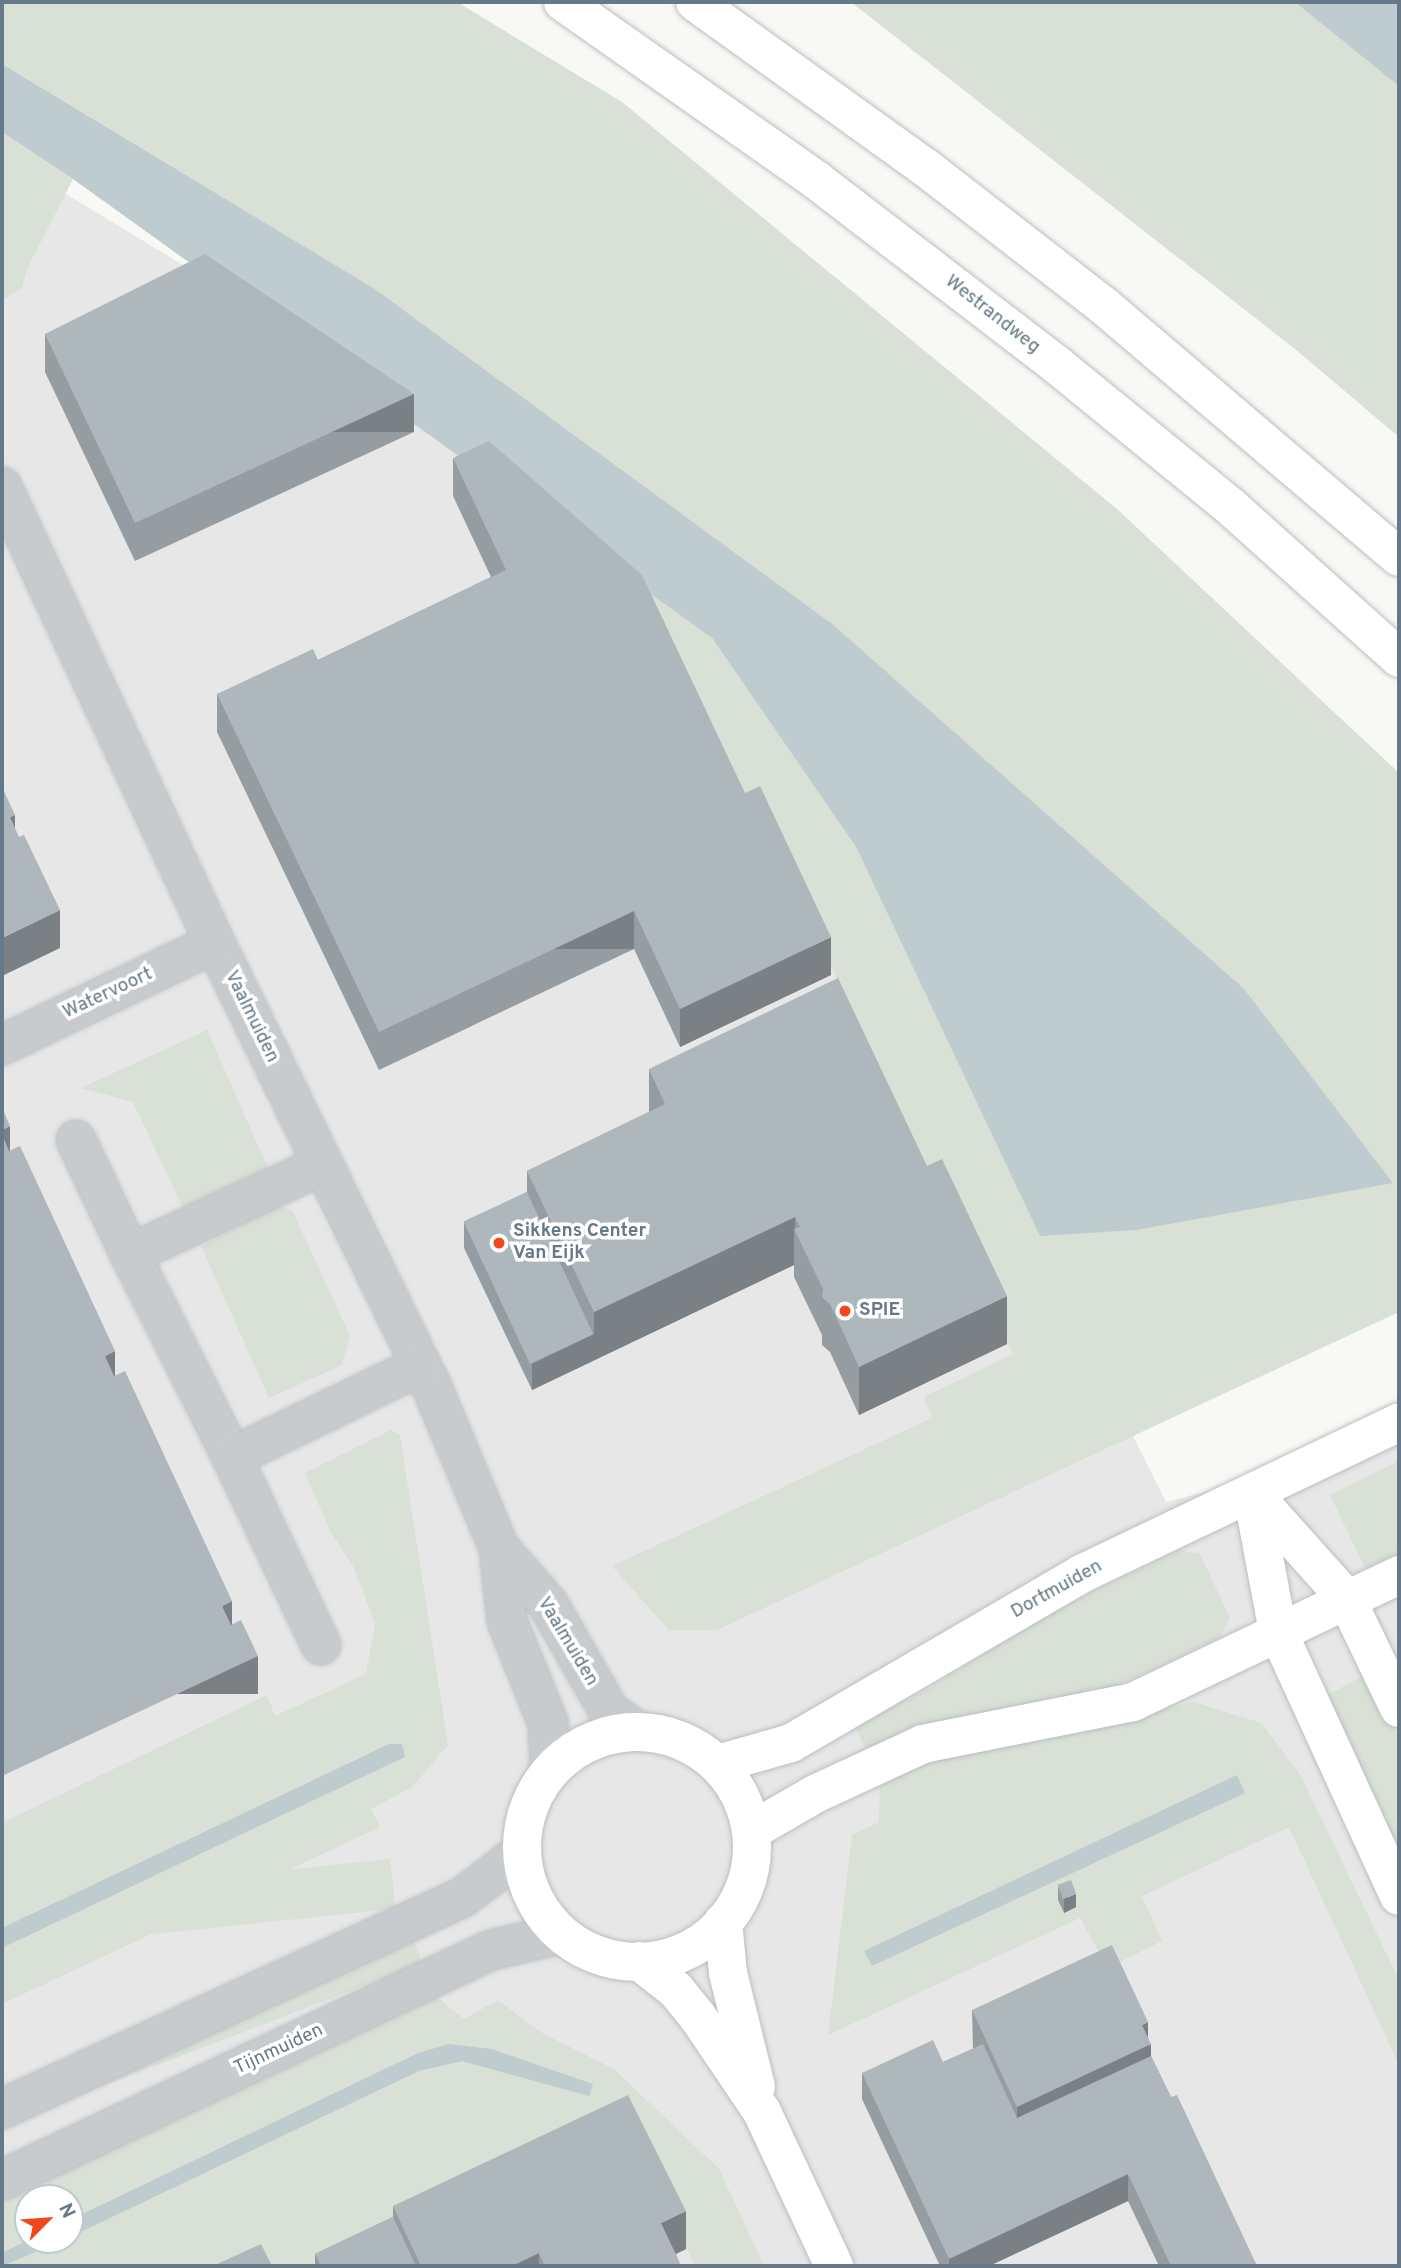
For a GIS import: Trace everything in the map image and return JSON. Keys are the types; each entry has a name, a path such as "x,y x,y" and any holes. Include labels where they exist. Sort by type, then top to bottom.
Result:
{"main road":[{"name":"Westrandweg","path":"563,2 816,180 1057,365 1231,507 1399,658"},
{"path":"695,2 926,168 1104,306 1399,557"},
{"name":"Dortmuiden","path":"718,1764 790,1743 1081,1574 1399,1422"},
{"path":"1252,1493 1346,1598 1399,1707"},
{"path":"1252,1493 1278,1632 1399,1896"},
{"path":"751,1831 815,1794 923,1744 1133,1702 1399,1575"},
{"path":"617,1732 638,1732 688,1742 718,1764 740,1795 751,1831 751,1867 739,1902 723,1922 686,1952 639,1961 621,1962 589,1952 560,1934 536,1904 522,1867 522,1830 532,1796 550,1771 584,1743 617,1732"},
{"path":"723,1922 734,2000 762,2112"},
{"path":"639,1961 676,1990 698,2017 762,2112 834,2266"}],"street":[{"name":"Vaalmuiden","path":"2,486 215,943 419,1366 499,1548 548,1604 609,1711 638,1732"},
{"name":"Watervoort","path":"2,1045 215,943"},
{"path":"76,1140 232,1457 321,1646"},
{"path":"130,1254 322,1165"},
{"path":"232,1457 419,1366"},
{"name":"Vaalmuiden","path":"499,1548 507,1621 548,1723 550,1771"},
{"path":"2,2109 463,1897 522,1852"},
{"name":"Tijnmuiden","path":"2,2180 491,1950 560,1934"}],"shaded area":[{"path":"2,2 457,2 622,102 1117,509 1399,773 1399,1312 717,1630 669,1630 612,1566 932,1418 924,1397 1013,1354 753,800 740,805 633,579 712,638 856,847 1040,1235 1137,1230 1393,1182 831,623 375,289 2,64"},
{"path":"851,2 1399,2 1399,437 1295,349"},
{"path":"1295,2 1399,2 1399,86"},
{"path":"2,64 375,289 831,623 1244,989 1393,1183 1137,1230 1040,1236 856,847 712,638 73,179 2,132"},
{"path":"2,132 73,179 27,269 22,288 2,300"},
{"path":"2,155 321,349 474,460 837,845 1166,1502 1399,1442 1399,2266 2,2266"},
{"path":"207,1030 268,1168 183,1208 133,1102 81,1088"},
{"path":"280,1205 293,1212 350,1336 342,1365 269,1398 201,1246"},
{"path":"391,1430 400,1435 448,1745 412,1787 371,1809 380,1827 2,2004 2,1948 405,1757 389,1744 2,1928 2,1823 267,1695 275,1716 366,1674 375,1623 353,1566 330,1531 305,1473"},
{"path":"1399,1461 1399,1555 1366,1570 1330,1495"},
{"path":"1179,1550 1200,1554 1230,1618 1220,1638 1109,1689 868,1754 855,1726 933,1686 1047,1614"},
{"path":"1369,1672 1399,1739 1399,1849 1328,1695"},
{"path":"1194,1702 1261,1723 1300,1774 1399,1980 1399,2065 1289,1827 1142,1896 1162,1941 1108,1968 1080,1918 828,2035 852,1835 879,1822 880,1780 909,1767"},
{"path":"389,1744 402,1744 405,1757 2,1948 2,1928"},
{"path":"1237,1775 1245,1793 872,1966 864,1951"},
{"path":"390,1859 395,1909 2,1950 2,1900"},
{"path":"413,1939 422,1963 2,2125 2,2097"},
{"path":"432,1993 464,2019 498,2000 542,2033 614,2069 719,2169 764,2266 695,2266 626,2123 320,2266 2,2266 2,2197 14,2191 14,2254 84,2254 84,2184 29,2184"},
{"path":"449,2044 491,2049 593,2084 589,2096 462,2061 419,2071 84,2230 84,2213 418,2053"},
{"path":"14,2247 14,2254 31,2254 2,2266 2,2253"}],"building":[{"path":"205,254 414,394 135,523 45,334"},
{"path":"489,441 642,575 745,793 760,786 831,937 680,1009 634,911 379,1032 217,694 313,649 318,660 506,570 453,458"},
{"path":"2,787 15,815 10,817 19,837 24,835 60,910 2,938"},
{"path":"838,978 927,1166 942,1159 1007,1296 859,1367 830,1304 822,1297 823,1289 794,1229 800,1227 795,1217 594,1312 527,1171 665,1104 649,1069"},
{"path":"2,1107 10,1126 2,1130"},
{"path":"2,1134 9,1151 20,1146 115,1351 105,1356 114,1376 125,1371 232,1601 222,1606 231,1625 241,1620 258,1656 2,1776"},
{"path":"527,1192 593,1334 530,1364 464,1222"},
{"path":"1071,1880 1076,1894 1063,1899 1058,1885"},
{"path":"1112,1945 1148,2022 1142,2025 1151,2044 1017,2107 972,2010"},
{"path":"933,2040 943,2062 983,2044 1017,2118 1151,2056 1171,2097 1177,2095 1257,2266 1171,2266 1128,2174 949,2259 862,2073"},
{"path":"628,2095 686,2211 661,2223 680,2263 674,2266 545,2266 539,2253 512,2266 421,2266 393,2206"},
{"path":"393,2217 416,2266 321,2266 315,2254"},
{"path":"261,2244 272,2266 213,2266"}],"place":[{"name":"Sikkens Center Van Eijk","path":"499,1243"},
{"name":"SPIE","path":"845,1311"}]}
